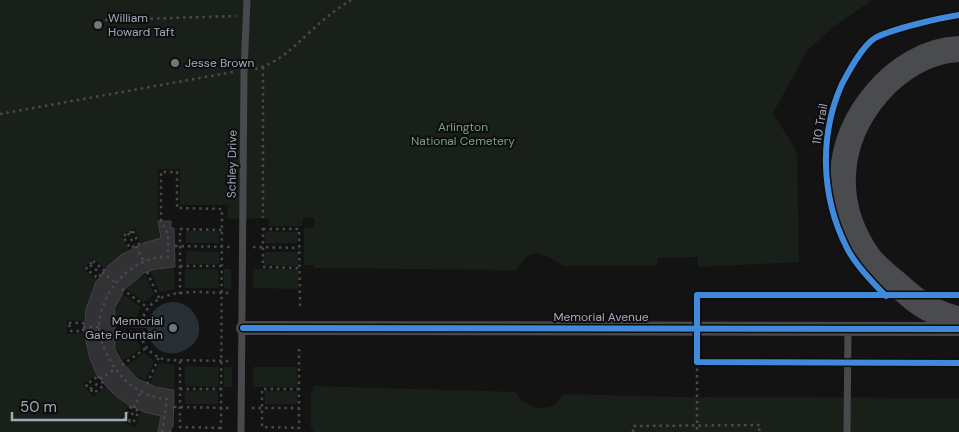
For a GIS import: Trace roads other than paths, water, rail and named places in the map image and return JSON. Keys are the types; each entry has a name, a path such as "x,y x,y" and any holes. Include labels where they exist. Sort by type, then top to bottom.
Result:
{"highway":[{"path":"959,48 949,49 917,62 903,69 884,85 866,106 854,126 845,156 842,175 850,219 858,240 870,259 885,275 910,296 932,311 959,320"}],"street":[{"name":"Memorial Avenue","path":"243,328 959,329"}],"lane":[{"name":"Schley Drive","path":"242,432 244,71 248,0"},
{"path":"847,432 848,329"}],"place":[{"name":"William Howard Taft","path":"98,25"},
{"name":"Jesse Brown","path":"175,63"},
{"name":"Memorial Gate Fountain","path":"173,328"}],"park label":[{"name":"Arlington National Cemetery","path":"463,134"}]}
